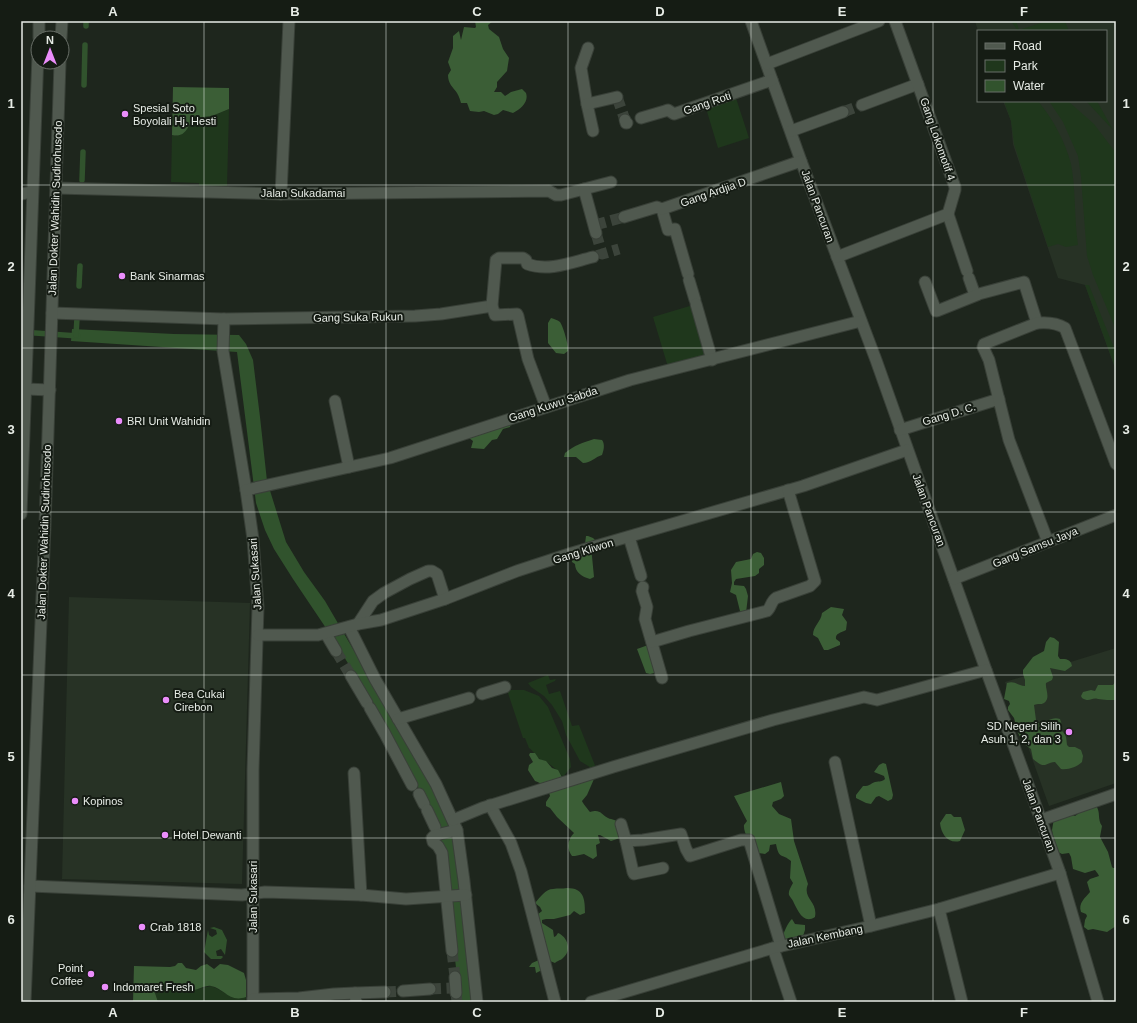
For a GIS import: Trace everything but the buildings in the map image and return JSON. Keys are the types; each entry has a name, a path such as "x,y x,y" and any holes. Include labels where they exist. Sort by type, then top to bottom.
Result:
{"street":[{"path":"281,194 290,21"},
{"name":"Jalan Pancuran","path":"751,21 801,161 861,321 986,670 1042,820 1060,873 1098,1002"},
{"path":"767,64 879,21"},
{"name":"Gang Lokomotif 4","path":"895,21 955,187 948,214"},
{"path":"588,48 581,68 593,132"},
{"name":"Jalan Dokter Wahidin Sudirohusodo","path":"21,514 37,70"},
{"name":"Jalan Dokter Wahidin Sudirohusodo","path":"25,1002 50,390 60,70"},
{"name":"Gang Roti","path":"641,118 668,110 674,114 772,80"},
{"path":"862,105 918,84"},
{"path":"587,104 616,97"},
{"path":"791,132 843,112"},
{"name":"Gang Ardjia D","path":"624,217 657,207 662,210 801,161"},
{"name":"Jalan Sukadamai","path":"56,188 281,194 550,191 556,195 561,195 611,182"},
{"path":"584,189 595,228"},
{"path":"21,194 32,192"},
{"path":"662,210 668,230 675,229 712,360"},
{"path":"837,257 948,214 975,294 977,295"},
{"path":"546,407 528,359 517,314 495,315 492,306 496,260 497,258 523,258 526,260 527,264 539,267 561,266 593,257"},
{"path":"925,282 936,311 977,295 1024,282 1037,324"},
{"name":"Gang Suka Rukun","path":"224,319 415,316 441,314 492,306"},
{"path":"52,317 224,319"},
{"name":"Jalan Sukasari","path":"224,319 223,351 249,489 258,607 253,770 253,1000"},
{"name":"Gang Kuwu Sabda","path":"249,489 390,458 617,384 861,321"},
{"path":"1048,542 1009,440 999,399 983,347 984,344 1037,324 1059,324 1065,328 1116,464"},
{"path":"26,389 50,390"},
{"name":"Gang D. C.","path":"900,430 999,399"},
{"path":"335,402 349,467"},
{"name":"Gang Kliwon","path":"258,634 318,636 350,626 381,620 517,571 572,553 788,490 907,450"},
{"path":"652,642 767,611 773,599 810,586 815,581 788,490"},
{"name":"Gang Samsu Jaya","path":"954,579 1116,515"},
{"path":"629,537 642,581 642,591 647,607 645,619 662,678"},
{"path":"445,598 437,574 432,571 428,571 410,579 373,601 350,626 375,679 436,784 455,827 476,1002"},
{"path":"327,634 336,651"},
{"path":"452,951 442,853 438,846 433,842 432,838 437,833 455,827 490,805 773,720 864,697 877,700 986,670"},
{"path":"351,676 385,734 420,798 437,833"},
{"path":"482,694 505,688"},
{"path":"398,719 469,698"},
{"path":"835,762 871,926"},
{"path":"354,773 361,895"},
{"path":"1042,820 1116,794"},
{"path":"490,805 511,842 521,871 555,1002"},
{"path":"621,824 634,873 663,868"},
{"path":"626,841 681,834 690,856 741,840 749,840 791,1002"},
{"name":"Jalan Kembang","path":"591,1002 777,947 939,909 1060,873"},
{"path":"30,886 242,895 265,892 361,895 406,899 464,895"},
{"path":"939,909 962,1002"},
{"path":"403,991 430,989"},
{"path":"253,1000 299,998 334,994 356,998 385,992"}],"shaded area":[{"path":"475,21 493,21 488,25 489,29 499,37 503,49 509,58 507,71 497,82 497,87 494,92 501,92 505,96 511,92 522,89 526,93 527,96 524,105 513,113 503,110 494,115 484,111 470,111 467,103 461,103 458,94 450,83 448,75 451,70 448,62 453,48 453,36 459,31 461,40 464,27 475,28"},
{"path":"975,21 1116,21 1116,371 1085,285 1058,278 1013,144 1011,121 1003,102 1107,102 1107,30 978,30"},
{"path":"173,87 229,88 229,109 212,116 194,118 186,131 177,136 172,135"},
{"path":"551,318 559,321 563,328 568,348 568,351 564,354 556,353 548,343 548,323"},
{"path":"511,423 510,427 503,429 497,439 492,440 484,449 471,448 473,441 469,438"},
{"path":"594,439 602,440 604,443 602,455 583,463 576,457 564,457 565,453 572,448"},
{"path":"586,536 593,538 596,541 591,546 594,577 590,579 580,574 575,567 575,564 572,562 573,556 585,544"},
{"path":"757,552 761,553 764,558 764,565 759,569 759,573 755,576 736,579 734,582 734,585 744,586 748,596 746,613 741,615 736,595 730,592 732,583 731,570 736,562 751,559 753,554"},
{"path":"69,597 250,603 242,884 62,879"},
{"path":"831,607 844,609 842,615 847,622 846,630 836,635 836,639 840,642 840,645 824,650 818,638 813,635 813,632 822,613"},
{"path":"1050,637 1059,642 1058,656 1060,659 1066,659 1072,666 1065,671 1050,668 1053,677 1052,680 1046,683 1047,699 1043,704 1034,705 1036,720 1038,723 1054,718 1060,719 1062,731 1066,736 1067,745 1069,747 1075,747 1081,750 1083,756 1082,762 1075,767 1067,769 1061,769 1055,762 1043,765 1033,759 1031,749 1024,744 1018,733 1014,718 1008,710 1010,704 1009,701 1004,699 1007,683 1012,682 1025,686 1023,670 1033,657 1044,651 1046,642"},
{"path":"651,644 659,672 650,674 646,673 637,649"},
{"name":"SD Negeri Silih Asuh 1, 2, dan 3","path":"1116,648 1116,783 1049,806 1005,682"},
{"path":"1116,681 1116,700 1087,700 1081,696 1083,692 1091,690 1095,691 1098,685 1113,685"},
{"path":"530,753 535,753 539,759 546,761 552,768 558,770 563,779 570,778 579,772 591,776 594,779 582,802 590,812 598,812 617,821 619,824 620,838 611,841 598,835 600,843 596,845 597,856 593,859 584,854 572,856 568,844 574,833 550,808 546,806 546,802 550,796 548,791 540,783 535,781 528,770 529,765 533,762 529,755"},
{"path":"883,763 886,764 893,795 892,799 888,801 879,796 876,797 871,804 856,798 856,795 863,786 885,779 884,776 874,772 879,765"},
{"path":"781,782 784,796 773,802 772,806 779,814 791,819 794,841 808,884 808,897 814,907 815,912 815,917 811,919 804,918 801,915 789,895 789,890 793,883 790,878 791,861 781,856 778,852 776,844 770,845 769,851 765,854 758,853 754,849 744,828 747,821 734,796"},
{"path":"1096,806 1102,826 1100,837 1108,852 1112,867 1116,868 1116,926 1107,932 1093,929 1088,930 1084,927 1087,916 1081,912 1080,909 1082,901 1090,892 1087,882 1090,879 1099,876 1098,874 1095,870 1085,873 1073,869 1069,853 1062,854 1056,851 1052,830 1054,818 1068,814 1075,816 1082,811"},
{"path":"946,814 951,814 954,817 961,817 965,830 960,841 956,842 949,840 942,831 940,823"},
{"path":"573,888 580,892 585,903 585,913 580,915 574,911 570,915 542,920 542,923 553,930 554,937 558,933 564,938 568,944 568,948 566,955 562,959 555,963 550,961 545,971 536,973 535,967 529,967 532,963 539,960 537,915 542,911 535,903 550,889"},
{"path":"792,919 795,924 805,925 803,936 785,940 782,939 786,928"},
{"path":"178,963 182,963 186,968 196,970 207,964 214,969 220,964 228,965 244,973 246,980 246,997 231,997 216,987 211,986 188,990 174,986 164,986 155,993 158,1002 133,1002 134,966 170,967 175,966"}],"green space":[{"path":"1011,21 1016,21 1019,30 1017,30"},
{"path":"1047,21 1065,21 1069,30 1019,30"},
{"path":"735,95 749,138 718,148 705,105"},
{"path":"1004,102 1039,102 1049,115 1058,131 1071,164 1074,184 1078,245 1066,247 1058,244 1048,247 1014,144 1011,121"},
{"path":"1050,102 1069,102 1094,124 1116,153 1116,330 1093,275 1087,256 1078,156 1063,122"},
{"path":"1087,102 1098,102 1113,130"},
{"path":"229,109 227,187 199,186 199,183 171,182 172,135 177,136 189,127 194,118 212,116"},
{"path":"1085,285 1089,285 1116,353 1116,370"},
{"path":"693,305 707,356 668,367 653,317"},
{"path":"548,675 550,680 556,679 555,681 546,685 549,694 560,691 572,726 579,725 596,768 593,769 580,761 566,735 562,721 552,705 544,696 531,687 528,683"},
{"path":"507,690 524,690 539,696 548,707 570,759 571,767 563,777 551,765 538,758 529,748 525,738 523,738"},
{"path":"165,986 194,990 211,986 237,998 246,997 245,1002 158,1002 155,993"}],"water":[{"path":"72,329 174,334 239,335 246,344 253,360 267,481 286,542 304,572 325,601 423,769 454,835 473,1002 460,1002 441,839 425,800 363,688 332,637 274,549 265,530 256,503 237,352 71,341"},
{"path":"214,927 222,930 227,940 225,955 221,949 216,951 217,956 223,957 221,959 211,959 204,952 208,930 209,935 212,937 217,934 216,930 210,928"}],"waterway":[{"path":"86,21 86,26"},
{"path":"84,85 85,45"},
{"path":"82,180 83,152"},
{"path":"79,286 80,266"},
{"path":"76,335 77,318"},
{"path":"21,332 78,336"}],"tunnel":[{"path":"617,97 625,120"},
{"path":"843,112 862,105"},
{"path":"595,225 624,217"},
{"path":"596,233 602,254 619,249"},
{"path":"336,651 351,676"},
{"path":"452,951 455,977"},
{"path":"430,989 451,988"},
{"path":"385,992 403,991"},
{"path":"456,993 457,1002"}],"place":[{"name":"Spesial Soto Boyolali Hj. Hesti","path":"125,114"},
{"name":"Bank Sinarmas","path":"122,276"},
{"name":"BRI Unit Wahidin","path":"119,421"},
{"name":"Bea Cukai Cirebon","path":"166,700"},
{"name":"SD Negeri Silih Asuh 1, 2, dan 3","path":"1069,732"},
{"name":"Kopinos","path":"75,801"},
{"name":"Hotel Dewanti","path":"165,835"},
{"name":"Crab 1818","path":"142,927"},
{"name":"Point Coffee","path":"91,974"},
{"name":"Indomaret Fresh","path":"105,987"}]}
